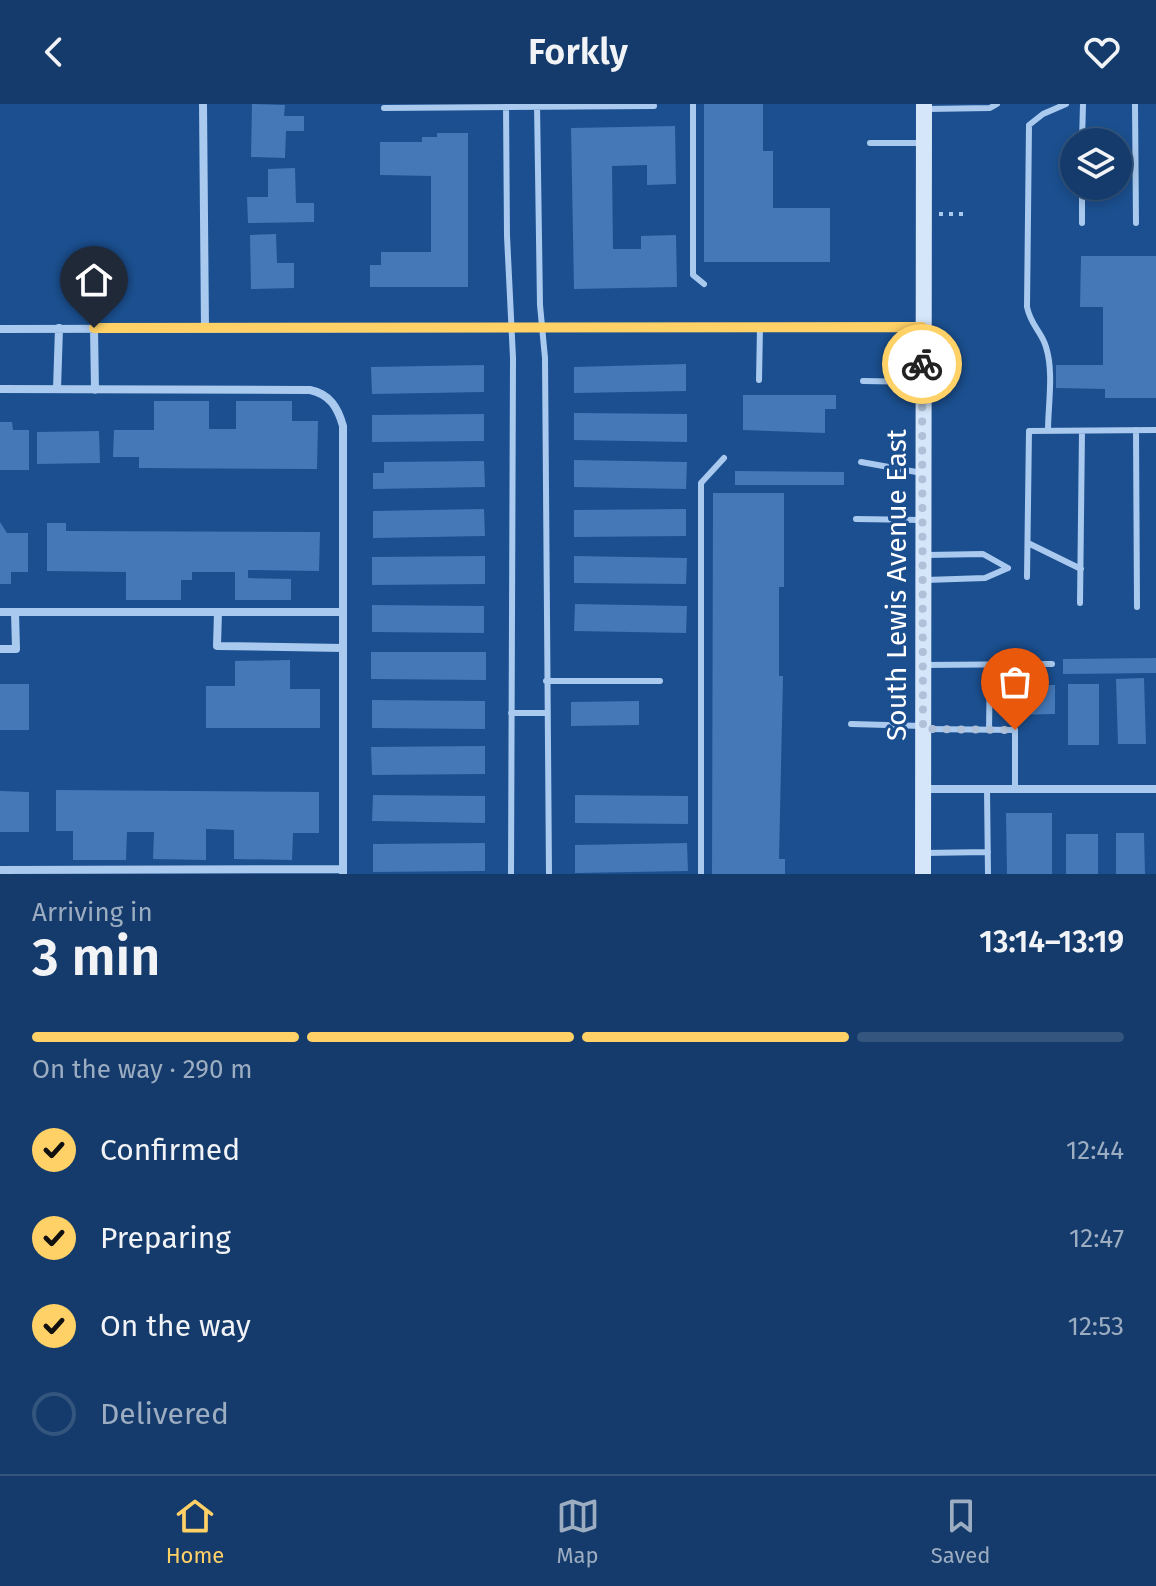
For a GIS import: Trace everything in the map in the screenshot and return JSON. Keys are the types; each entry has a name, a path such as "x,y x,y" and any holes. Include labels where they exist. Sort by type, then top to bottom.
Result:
{"main road":[{"name":"South Lewis Avenue East","path":"923,874 924,107"}],"street":[{"path":"203,104 205,329"},
{"path":"0,329 922,327"},
{"path":"57,389 59,328"},
{"path":"94,328 95,390"},
{"path":"0,389 310,390 334,403 343,426 343,872 0,870"},
{"path":"0,612 343,612"},
{"path":"0,649 16,649 15,612"},
{"path":"218,612 217,646 343,648"},
{"path":"923,789 1156,789"}],"lane":[{"path":"693,104 693,275 704,284"},
{"path":"924,107 990,108 997,104"},
{"path":"1039,104 1043,114"},
{"path":"1048,431 1048,356 1045,342 1030,323 1027,307 1029,125 1043,114 1066,104"},
{"path":"1082,128 1083,104"},
{"path":"1135,104 1136,223"},
{"path":"506,105 511,328 511,874"},
{"path":"537,105 545,358 549,874"},
{"path":"384,108 654,106"},
{"path":"870,143 923,143"},
{"path":"1082,200 1082,223"},
{"path":"759,380 760,327"},
{"path":"863,381 922,382"},
{"path":"1136,430 1137,607"},
{"path":"1027,577 1029,431 1156,430"},
{"path":"1080,603 1082,431"},
{"path":"701,874 701,483 724,458"},
{"path":"861,462 922,473"},
{"path":"856,519 922,520"},
{"path":"1028,543 1081,569"},
{"path":"922,555 983,554 1008,568 985,578 923,580"},
{"path":"923,665 1052,664"},
{"path":"989,730 990,665"},
{"path":"546,681 660,681"},
{"path":"511,713 546,713"},
{"path":"851,724 1015,730 1015,789"},
{"path":"987,789 988,874"},
{"path":"923,853 988,852"}],"building":[{"path":"252,104 285,105 284,116 304,116 304,131 286,131 285,158 251,157"},
{"path":"704,104 763,104 763,151 773,151 773,208 830,208 830,262 704,262"},
{"path":"675,126 676,184 647,185 647,165 612,166 613,249 641,249 641,236 676,235 677,287 574,289 571,128"},
{"path":"437,133 468,133 468,287 370,287 370,265 381,265 381,252 431,252 431,176 380,175 380,142 422,142 422,137 437,137"},
{"path":"295,168 296,203 314,203 314,222 248,223 247,197 268,197 268,169"},
{"path":"276,234 277,263 294,263 294,288 251,289 250,235"},
{"path":"1081,256 1156,256 1156,398 1105,398 1105,389 1056,388 1056,365 1103,365 1103,307 1080,307"},
{"path":"686,364 686,391 574,393 574,367"},
{"path":"484,365 484,392 372,394 371,367"},
{"path":"743,395 836,395 836,409 825,409 825,433 743,430"},
{"path":"154,401 209,401 209,429 236,429 236,401 292,401 292,421 318,421 317,469 139,468 139,457 113,457 114,430 154,430"},
{"path":"574,413 687,414 687,442 574,440"},
{"path":"484,414 484,441 372,442 372,415"},
{"path":"0,422 12,422 13,430 29,430 29,470 0,470"},
{"path":"99,431 100,463 37,464 37,432"},
{"path":"574,460 687,462 686,489 574,487"},
{"path":"484,461 485,487 373,489 373,473 384,473 384,462"},
{"path":"735,471 844,472 844,485 735,485"},
{"path":"713,493 784,493 784,587 779,587 779,676 783,676 779,859 785,859 785,874 712,874"},
{"path":"484,509 485,536 373,538 373,511"},
{"path":"686,509 686,536 574,537 574,510"},
{"path":"0,522 7,533 28,533 28,572 11,572 11,584 0,584"},
{"path":"47,523 66,523 66,531 320,532 319,571 248,570 248,578 291,579 291,600 235,600 235,572 192,572 192,580 181,580 181,600 126,600 126,572 47,571"},
{"path":"485,556 485,584 372,585 372,557"},
{"path":"574,556 687,558 686,584 574,583"},
{"path":"575,604 687,606 686,633 574,631"},
{"path":"372,605 484,606 484,633 372,632"},
{"path":"371,652 486,652 486,680 371,679"},
{"path":"1156,658 1156,673 1063,674 1063,659"},
{"path":"290,660 290,689 320,689 320,728 206,728 206,686 235,686 235,661"},
{"path":"1144,678 1146,744 1118,744 1116,679"},
{"path":"0,684 29,684 29,730 0,730"},
{"path":"1068,684 1099,684 1099,745 1068,745"},
{"path":"1055,685 1055,714 1000,715 999,686"},
{"path":"372,700 485,701 485,729 372,728"},
{"path":"639,701 639,725 571,726 571,702"},
{"path":"485,746 485,774 372,775 371,747"},
{"path":"56,790 319,792 319,833 293,833 292,860 234,859 234,830 206,829 206,860 153,859 154,832 127,832 126,860 73,860 73,831 56,831"},
{"path":"0,791 29,792 29,832 0,832"},
{"path":"373,795 485,796 485,823 372,821"},
{"path":"575,795 688,796 688,824 575,823"},
{"path":"1006,813 1052,813 1052,874 1007,874"},
{"path":"1116,833 1144,833 1145,874 1116,874"},
{"path":"1066,834 1098,834 1098,874 1066,874"},
{"path":"485,843 485,871 373,872 373,844"},
{"path":"687,843 688,871 575,873 575,845"}],"way so far":[{"path":"922,364 923,729 1015,730"}],"route":[{"path":"94,328 922,327 922,364"}]}
